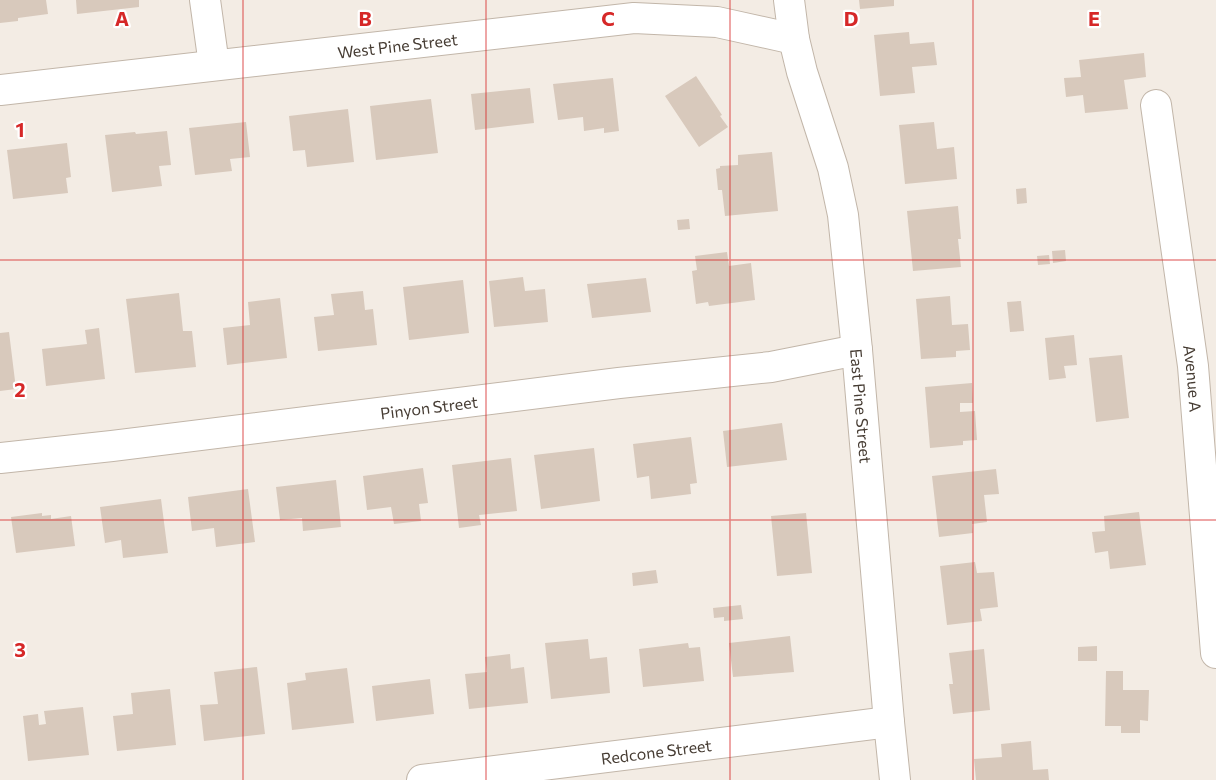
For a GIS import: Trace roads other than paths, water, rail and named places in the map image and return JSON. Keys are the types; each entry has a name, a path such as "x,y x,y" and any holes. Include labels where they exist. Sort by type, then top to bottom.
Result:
{"street":[{"path":"205,0 214,65"},
{"name":"East Pine Street","path":"789,0 794,39 802,72 833,168 843,215 895,780"},
{"name":"West Pine Street","path":"0,90 634,18 717,22 794,39"},
{"name":"Avenue A","path":"1156,105 1193,366 1216,653"},
{"name":"Pinyon Street","path":"0,458 619,383 771,367 856,350"},
{"name":"Redcone Street","path":"422,780 518,774 889,722"}]}
